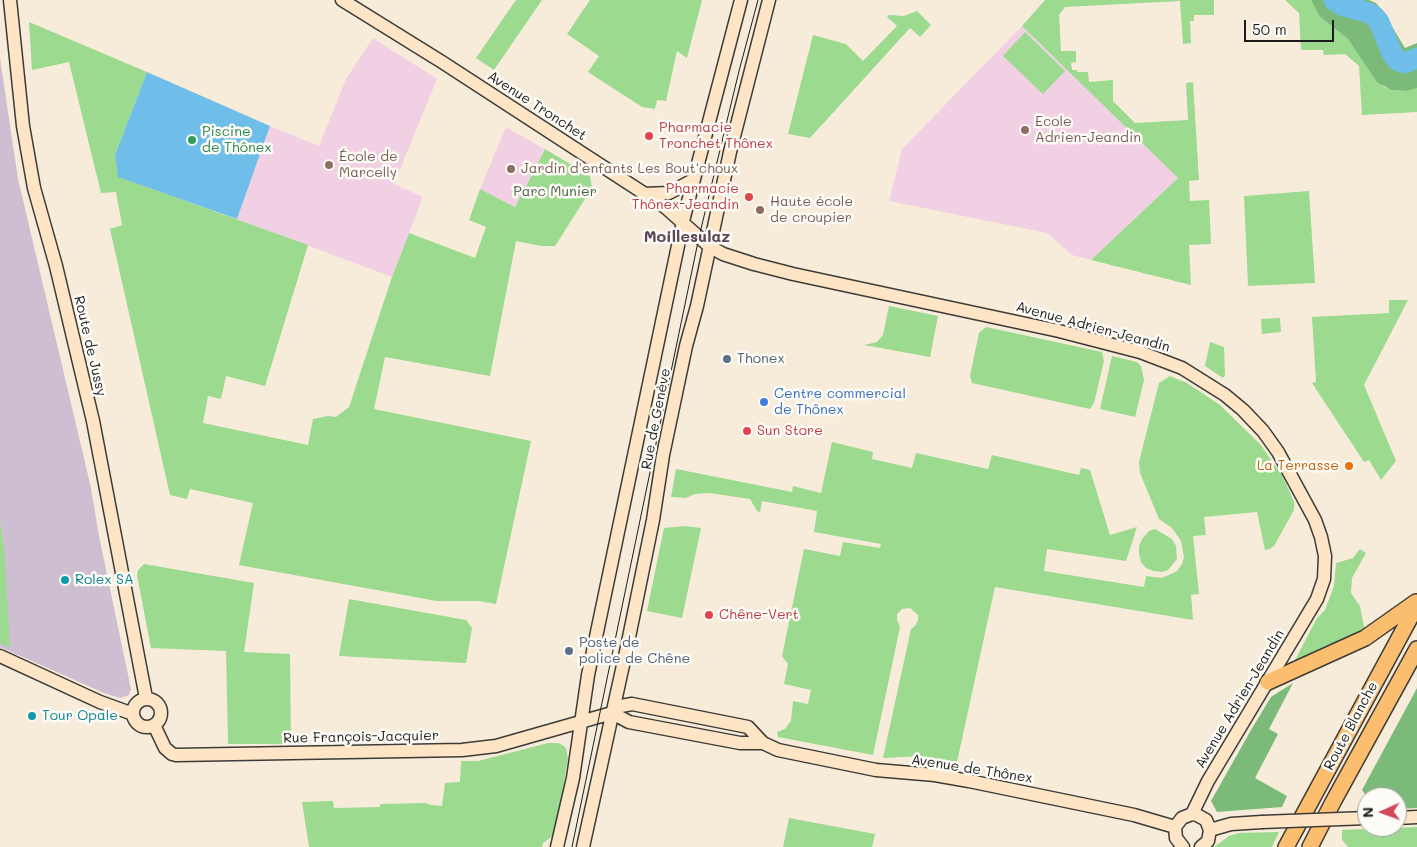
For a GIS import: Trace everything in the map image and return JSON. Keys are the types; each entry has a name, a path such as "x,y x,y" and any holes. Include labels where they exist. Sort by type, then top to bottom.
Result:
{"main road":[{"name":"Route de Jussy","path":"10,0 23,126 31,170 93,421 146,698"},
{"name":"Avenue Tronchet","path":"342,0 448,66 673,213 709,246"},
{"name":"Rue de Genève","path":"557,847 573,778 587,682 649,377 693,180 741,0"},
{"name":"Rue de Genève","path":"582,847 653,520 663,455 686,346 697,306 730,152 768,0"},
{"path":"644,194 669,193 693,180"},
{"name":"Avenue Adrien-Jeandin","path":"709,246 732,257 793,274 1040,327 1160,358 1182,368 1225,395 1263,431 1278,452 1315,520 1325,556 1324,579 1317,598 1208,781 1192,814"},
{"path":"1268,682 1365,638 1417,603"},
{"name":"Route Blanche","path":"1286,847 1417,603"},
{"name":"Route Blanche","path":"1310,847 1417,649"},
{"path":"0,656 100,702 133,714"},
{"path":"146,698 156,702 162,711 161,717 154,725 143,727 134,719 133,714 136,703 146,698"},
{"name":"Avenue de Thônex","path":"763,743 740,743 629,722 612,712 621,706 632,704 748,727 763,743 778,750 876,770 935,775 969,781 1134,815 1176,827"},
{"name":"Rue François-Jacquier","path":"154,725 164,748 176,755 478,749 496,746 612,712"},
{"path":"1182,847 1176,838 1176,827 1182,818 1192,814 1206,820 1210,830 1208,841 1201,847"},
{"path":"1210,830 1231,824 1357,818"}],"shaded area":[{"name":"Ecole Adrien-Jeandin","path":"1022,26 1178,178 1091,260 1072,255 1047,233 889,201 902,149"},
{"name":"École de Marcelly","path":"373,38 437,79 394,184 423,197 392,277 237,219 270,126 319,146 346,79"},
{"path":"0,58 18,179 91,488 99,536 131,689 129,695 120,698 104,693 0,647 0,562 4,545 0,521"},
{"name":"Jardin d'enfants Les Bout'choux","path":"506,127 544,149 515,207 480,189"}],"green space":[{"path":"516,0 542,0 494,70 476,58"},
{"path":"590,0 702,0 687,58 677,51 666,101 657,100 655,109 642,107 588,72 599,56 567,34"},
{"path":"1045,0 1214,0 1214,15 1194,15 1194,21 1190,21 1191,43 1183,44 1180,1 1065,7 1059,15 1061,51 1076,51 1076,62 1071,63 1072,70 1088,72 1089,82 1113,80 1113,101 1135,123 1188,120 1186,83 1193,82 1199,180 1189,181 1190,201 1209,200 1211,244 1189,245 1191,285 1091,260 1178,178 1022,26"},
{"path":"1285,0 1311,0 1319,16 1348,39 1384,87 1391,90 1407,91 1417,88 1417,112 1362,115 1359,66 1345,54 1324,55 1323,50 1301,50 1299,13"},
{"path":"1311,0 1330,0 1334,7 1340,10 1373,21 1379,30 1387,55 1392,62 1401,68 1409,68 1417,64 1417,88 1407,91 1391,90 1377,82 1348,39 1319,16"},
{"path":"1343,0 1369,0 1376,3 1405,48 1417,43 1417,53 1405,58 1400,56 1375,11 1367,4"},
{"path":"917,11 931,25 920,37 910,28 810,138 788,134 813,35 846,44 863,61 897,26 887,17 889,15 904,16"},
{"name":"Parc Munier","path":"29,22 147,72 115,155 119,177 308,245 265,386 226,376 221,399 208,396 203,423 308,445 313,419 328,416 336,417 349,407 392,277 409,233 475,258 486,227 469,220 480,189 515,207 545,149 590,176 592,188 555,246 541,246 516,241 490,376 385,357 374,409 531,441 496,604 479,601 437,601 239,565 253,503 190,489 187,499 170,495 110,229 122,225 116,192 101,193 69,62 32,70"},
{"path":"1025,32 1065,71 1043,94 1003,56"},
{"path":"1309,191 1315,283 1248,286 1244,196"},
{"path":"1389,300 1408,300 1364,385 1396,461 1381,480 1369,460 1364,462 1312,383 1316,382 1312,317 1389,313"},
{"path":"889,306 938,316 930,357 864,345 877,342 883,335"},
{"path":"1280,318 1281,332 1262,334 1261,319"},
{"path":"986,327 1102,352 1104,361 1094,403 1090,409 972,383 970,376 979,333"},
{"path":"1210,342 1224,347 1225,376 1223,378 1205,366"},
{"path":"1112,356 1137,362 1141,366 1144,380 1135,417 1100,409"},
{"path":"1170,376 1187,383 1220,405 1260,444 1282,475 1294,502 1294,510 1274,546 1265,550 1257,512 1204,517 1206,535 1193,536 1199,594 1191,595 1193,620 995,587 957,762 920,756 883,758 911,629 918,620 918,615 910,608 902,609 897,614 900,627 873,755 778,737 777,732 785,729 791,721 793,701 808,704 811,690 784,684 788,664 782,656 804,549 840,556 843,542 880,548 881,544 814,532 817,511 762,501 760,512 757,511 750,499 709,493 695,494 686,498 671,497 676,469 792,492 793,486 821,493 832,442 873,452 872,459 912,468 916,453 988,469 992,455 1079,475 1081,468 1090,470 1110,535 1137,527 1126,561 1047,549 1044,571 1144,587 1146,576 1161,578 1177,571 1184,557 1181,541 1172,528 1159,519 1140,473 1139,462 1159,383"},
{"path":"0,521 4,545 10,648 0,643"},
{"path":"685,526 701,528 682,618 647,611 664,528"},
{"path":"1155,529 1172,539 1176,546 1177,559 1168,570 1162,572 1146,568 1141,562 1139,553 1142,539 1149,531"},
{"path":"1360,549 1366,553 1352,578 1351,593 1360,606 1365,632 1292,666 1317,618 1325,610 1334,586 1336,563 1353,558"},
{"path":"144,564 254,583 244,652 290,654 291,744 228,744 226,651 151,648 137,575 138,570"},
{"path":"349,599 466,620 472,628 466,663 339,656"},
{"path":"1293,683 1269,729 1278,734 1255,778 1287,796 1282,807 1217,812 1211,801 1251,730 1271,697"},
{"path":"1417,688 1417,808 1407,808 1407,787 1364,787"},
{"path":"548,743 559,743 566,748 568,759 555,834 543,843 542,847 309,847 302,802 333,801 334,808 380,807 380,804 425,803 442,806 445,783 460,782 461,761 478,761"},
{"path":"789,818 875,834 872,847 783,847"},
{"path":"1407,827 1417,827 1417,847 1348,847 1342,840 1342,830 1357,829 1357,837 1407,837"},
{"path":"1279,832 1272,847 1214,847 1229,836 1239,833"}],"water":[{"name":"Piscine de Thônex","path":"147,72 270,126 237,219 118,177 115,155"}],"waterway":[{"path":"1334,0 1341,5 1369,13 1375,17 1393,55 1398,61 1405,63 1417,58"}],"tram line":[{"path":"572,847 699,237 758,0"}],"place":[{"name":"Ecole Adrien-Jeandin","path":"1025,130"},
{"name":"Pharmacie Tronchet Thônex","path":"649,136"},
{"name":"Piscine de Thônex","path":"192,140"},
{"name":"École de Marcelly","path":"329,165"},
{"name":"Jardin d'enfants Les Bout'choux","path":"511,169"},
{"name":"Pharmacie Thônex-Jeandin","path":"749,197"},
{"name":"Haute école de croupier","path":"760,210"},
{"name":"Thonex","path":"727,359"},
{"name":"Centre commercial de Thônex","path":"764,402"},
{"name":"Sun Store","path":"747,431"},
{"name":"La Terrasse","path":"1349,466"},
{"name":"Rolex SA","path":"65,580"},
{"name":"Chêne-Vert","path":"709,615"},
{"name":"Poste de police de Chêne","path":"569,651"},
{"name":"Tour Opale","path":"32,716"}],"district":[{"name":"Moillesulaz","path":"687,237"}]}
